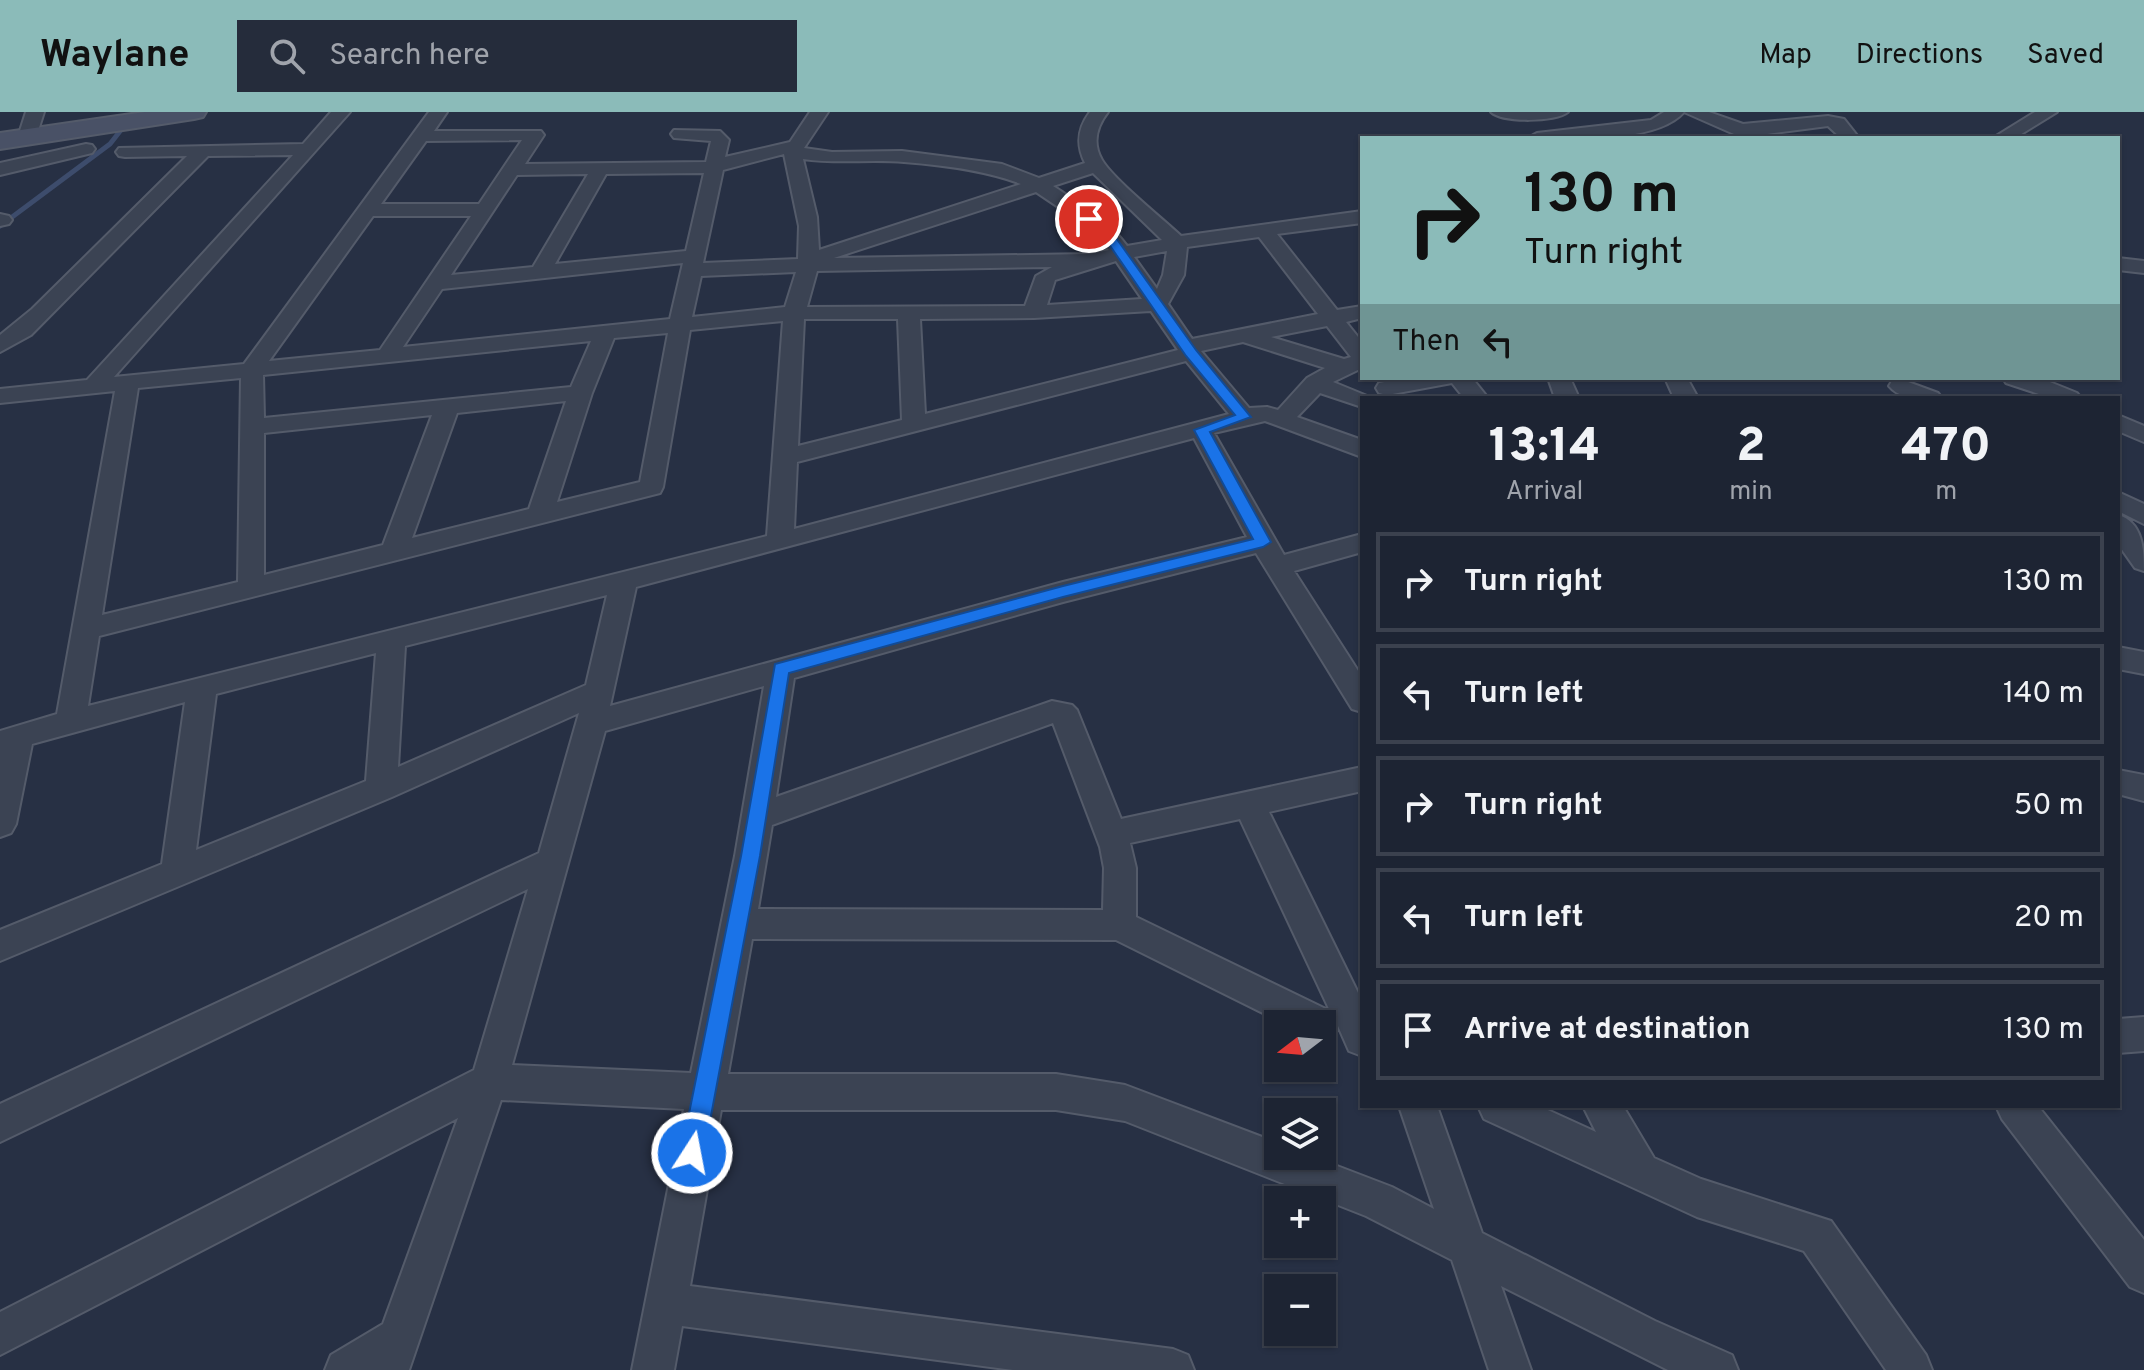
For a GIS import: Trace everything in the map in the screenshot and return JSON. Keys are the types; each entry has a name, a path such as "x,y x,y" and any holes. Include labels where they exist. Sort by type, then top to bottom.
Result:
{"street":[{"path":"27,137 35,112"},
{"path":"0,141 194,112"},
{"path":"95,385 341,112"},
{"path":"251,588 252,369 438,112"},
{"path":"780,542 794,313 808,261 809,225 794,150 819,112"},
{"path":"0,396 794,313 1034,312 1157,304 1169,290 1177,270 1177,243 1096,166 1086,144 1089,126 1099,112"},
{"path":"1500,112 1509,115 1559,112"},
{"path":"1565,136 1656,125 1676,112"},
{"path":"1693,112 1745,134 1763,127 1821,117 1838,123 1848,136"},
{"path":"1763,127 1772,116 1784,112"},
{"path":"2006,136 2048,112"},
{"path":"88,629 651,487 718,136 680,134"},
{"path":"387,355 535,135 421,136"},
{"path":"0,169 86,149"},
{"path":"125,152 307,149"},
{"path":"512,170 713,167 752,154 794,150 832,158 902,156 1002,170 1037,184 1110,237 1189,350 1244,417"},
{"path":"0,345 40,314 202,152"},
{"path":"808,261 1096,166"},
{"path":"539,274 600,169"},
{"path":"367,210 485,210"},
{"path":"436,283 693,263 1089,260 1264,230 1359,220"},
{"path":"1264,230 1331,319 1356,362"},
{"path":"1034,312 1046,276 1089,260"},
{"path":"2120,264 2144,267"},
{"path":"785,457 1189,350 1360,312"},
{"path":"909,313 914,425"},
{"path":"540,515 580,393 605,333"},
{"path":"1246,336 1356,362"},
{"path":"1282,420 1315,383 1356,362"},
{"path":"1387,388 1435,380"},
{"path":"1462,380 1474,396"},
{"path":"2023,380 2065,396"},
{"path":"71,721 128,381"},
{"path":"1315,383 1360,399"},
{"path":"1901,387 1925,396"},
{"path":"252,427 580,393"},
{"path":"394,552 447,407"},
{"path":"0,824 10,740 71,721 780,542 1244,417 1267,414 1360,448"},
{"path":"2120,423 2144,435"},
{"path":"1201,430 1278,566 1349,656 1360,694"},
{"path":"2120,501 2144,515"},
{"path":"2120,527 2144,562"},
{"path":"0,946 381,788 595,707 781,669 1063,592 1263,542"},
{"path":"1278,566 1360,544"},
{"path":"346,1370 394,1354 489,1082 595,707 624,581"},
{"path":"381,788 391,639"},
{"path":"2120,658 2144,663"},
{"path":"653,1370 738,924 781,669"},
{"path":"177,873 202,686"},
{"path":"757,817 1056,712 1067,718 1111,834 1120,868 1119,925"},
{"path":"1111,834 1360,779"},
{"path":"2120,782 2144,788"},
{"path":"1249,804 1360,1038"},
{"path":"0,1123 550,863"},
{"path":"738,924 1119,925 1293,1010"},
{"path":"1336,1030 1360,1041"},
{"path":"2120,1036 2144,1034"},
{"path":"0,1334 489,1082 704,1092 1056,1092 1125,1103 1378,1201 1640,1336 1717,1370"},
{"path":"1419,1108 1510,1370"},
{"path":"1501,1108 1697,1197 1817,1235 1911,1370"},
{"path":"1603,1108 1640,1171"},
{"path":"2017,1108 2144,1273"},
{"path":"665,1303 950,1356 1173,1370"}],"waterway":[{"path":"0,226 110,144 135,112"}],"route":[{"path":"692,1153 751,856 781,669 1063,592 1263,542 1201,430 1244,417 1191,353 1110,237 1089,219"}]}
